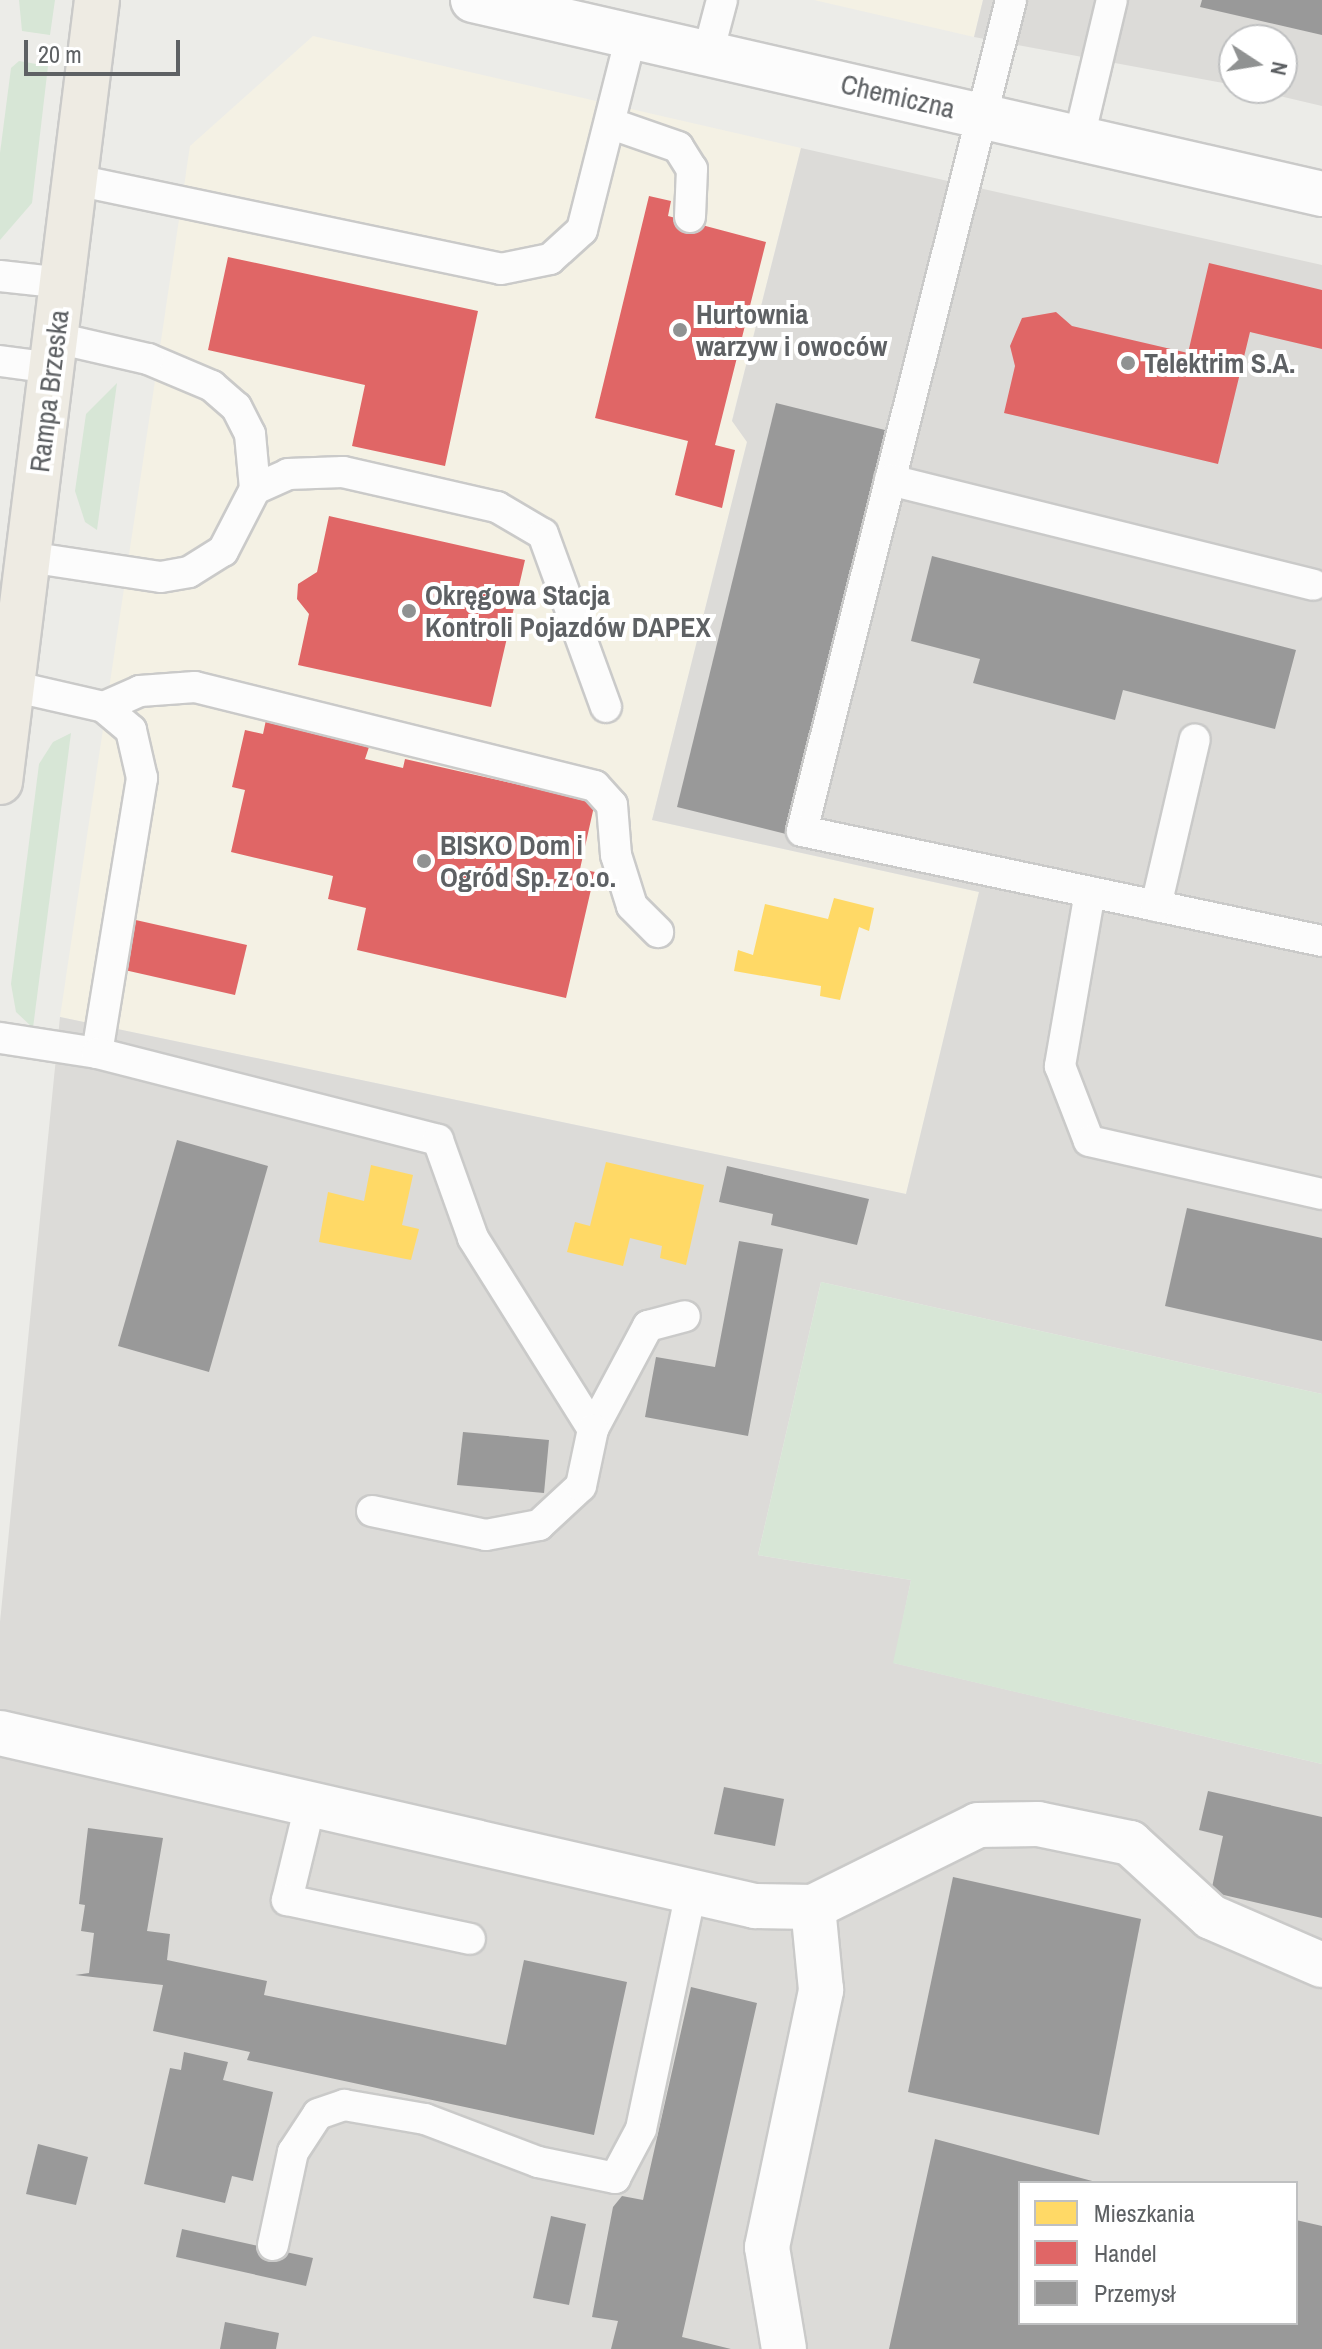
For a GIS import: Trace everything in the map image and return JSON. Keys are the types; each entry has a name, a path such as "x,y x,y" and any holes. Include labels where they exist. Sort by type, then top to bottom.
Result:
{"highway":[{"name":"Rampa Brzeska","path":"0,782 97,0"}],"street":[{"name":"Chemiczna","path":"473,0 1322,194"},
{"path":"0,1733 755,1906 813,1907 978,1825 1038,1824 1130,1843 1211,1917 1322,1965"},
{"path":"784,2349 767,2247 821,1990 813,1907"}],"lane":[{"path":"708,53 722,0"},
{"path":"1011,0 802,831 1322,941"},
{"path":"1079,138 1112,0"},
{"path":"76,180 501,269 550,259 582,230 612,124 631,36"},
{"path":"612,124 678,147 692,169 690,217"},
{"path":"0,276 63,283"},
{"path":"0,361 54,353 148,359 212,386 236,407 250,434 255,489 223,551 189,572 161,577 28,557"},
{"path":"255,489 288,474 343,472 497,507 543,534 606,707"},
{"path":"890,480 1313,585"},
{"path":"12,686 104,707 131,730 142,778 97,1053"},
{"path":"104,707 140,691 195,687 595,786 612,805 616,855 632,906 658,932"},
{"path":"1156,906 1195,739"},
{"path":"1090,892 1060,1066 1089,1141 1322,1194"},
{"path":"0,1038 97,1053 438,1140 473,1238 593,1429"},
{"path":"372,1511 486,1535 539,1525 581,1486 593,1429 648,1326 685,1316"},
{"path":"310,1805 287,1900 470,1939"},
{"path":"273,2245 293,2152 318,2114 344,2105 425,2119 538,2162 615,2178 641,2129 691,1891"}],"shaded area":[{"path":"814,0 983,0 974,37"},
{"path":"983,0 1322,0 1322,106 1298,100 1298,24 1218,24 1218,82 974,37"},
{"path":"313,36 801,148 732,420 747,442 652,820 979,892 906,1194 60,1017 190,146"},
{"path":"801,148 1322,265 1322,1394 821,1282 758,1555 911,1580 894,1663 1322,1764 1322,2349 0,2349 0,1622 60,1017 906,1194 979,892 652,820 747,442 732,421"}],"green space":[{"path":"19,0 55,0 50,35 22,31"},
{"path":"19,61 48,66 32,203 0,240 0,153 11,68"},
{"path":"117,383 97,530 85,522 75,491 86,414"},
{"path":"71,733 33,1028 16,1012 11,984 39,764 53,742"},
{"path":"821,1282 1322,1394 1322,1764 893,1663 911,1580 758,1555"}],"building: Mieszkania":[{"path":"834,898 874,908 869,931 859,927 840,1000 820,996 821,986 734,971 738,950 753,955 765,904 828,919"},
{"path":"606,1162 704,1185 686,1265 660,1258 662,1246 630,1238 623,1266 567,1252 575,1222 590,1226"},
{"path":"371,1165 413,1175 402,1225 419,1229 411,1260 319,1242 328,1192 364,1201"}],"building: Handel":[{"name":"Hurtownia warzyw i owoców","path":"649,196 671,201 668,216 766,242 715,445 735,450 722,508 675,495 688,441 595,418"},
{"path":"228,257 478,311 445,466 352,446 365,385 208,350"},
{"name":"Telektrim S.A.","path":"1209,263 1322,290 1322,349 1250,332 1218,464 1004,413 1015,366 1010,346 1022,318 1056,312 1072,326 1188,353"},
{"name":"Okręgowa Stacja Kontroli Pojazdów DAPEX","path":"329,516 525,560 491,707 298,665 309,614 297,599 298,584 317,572"},
{"name":"BISKO Dom i Ogród Sp. z o.o.","path":"266,720 370,744 365,759 403,768 405,759 595,802 580,869 595,872 566,998 357,950 366,908 328,899 333,876 231,852 245,790 232,787 245,730 263,734"},
{"path":"109,914 247,945 235,995 98,964"}],"building: Przemysł":[{"path":"1202,0 1322,0 1322,35 1298,29 1298,24 1274,24 1200,7"},
{"path":"776,403 885,430 786,834 677,807"},
{"path":"932,556 1296,650 1275,729 1123,690 1115,720 973,683 980,659 911,641"},
{"path":"177,1140 268,1166 209,1372 118,1346"},
{"path":"727,1166 869,1199 857,1245 771,1225 773,1214 719,1202"},
{"path":"1187,1208 1322,1238 1322,1341 1165,1306"},
{"path":"739,1241 783,1249 748,1436 645,1417 656,1357 715,1367"},
{"path":"463,1432 549,1440 544,1493 457,1485"},
{"path":"724,1787 784,1799 775,1846 714,1834"},
{"path":"1208,1791 1322,1817 1322,1918 1211,1892 1223,1836 1199,1830"},
{"path":"88,1828 163,1838 147,1931 170,1934 167,1960 267,1981 264,1995 506,2045 524,1960 627,1982 594,2135 247,2060 250,2052 153,2031 163,1985 75,1975 89,1973 94,1933 81,1931 85,1905 79,1904"},
{"path":"953,1877 1141,1919 1099,2135 908,2092"},
{"path":"691,1987 757,2003 682,2337 731,2349 611,2349 618,2321 592,2317 613,2207 622,2196 643,2200"},
{"path":"184,2052 228,2062 223,2080 273,2092 253,2181 232,2176 225,2203 144,2184 170,2068 181,2070"},
{"path":"935,2139 1092,2181 1018,2181 1018,2325 1298,2325 1298,2220 1322,2226 1322,2349 889,2349"},
{"path":"38,2144 88,2157 76,2205 26,2194"},
{"path":"551,2216 586,2224 569,2305 533,2298"},
{"path":"182,2229 313,2258 306,2286 176,2257"},
{"path":"225,2322 279,2333 276,2349 220,2349"}],"place":[{"name":"Hurtownia warzyw i owoców","path":"680,330"},
{"name":"Telektrim S.A.","path":"1128,363"},
{"name":"Okręgowa Stacja Kontroli Pojazdów DAPEX","path":"409,611"},
{"name":"BISKO Dom i Ogród Sp. z o.o.","path":"424,861"}]}
